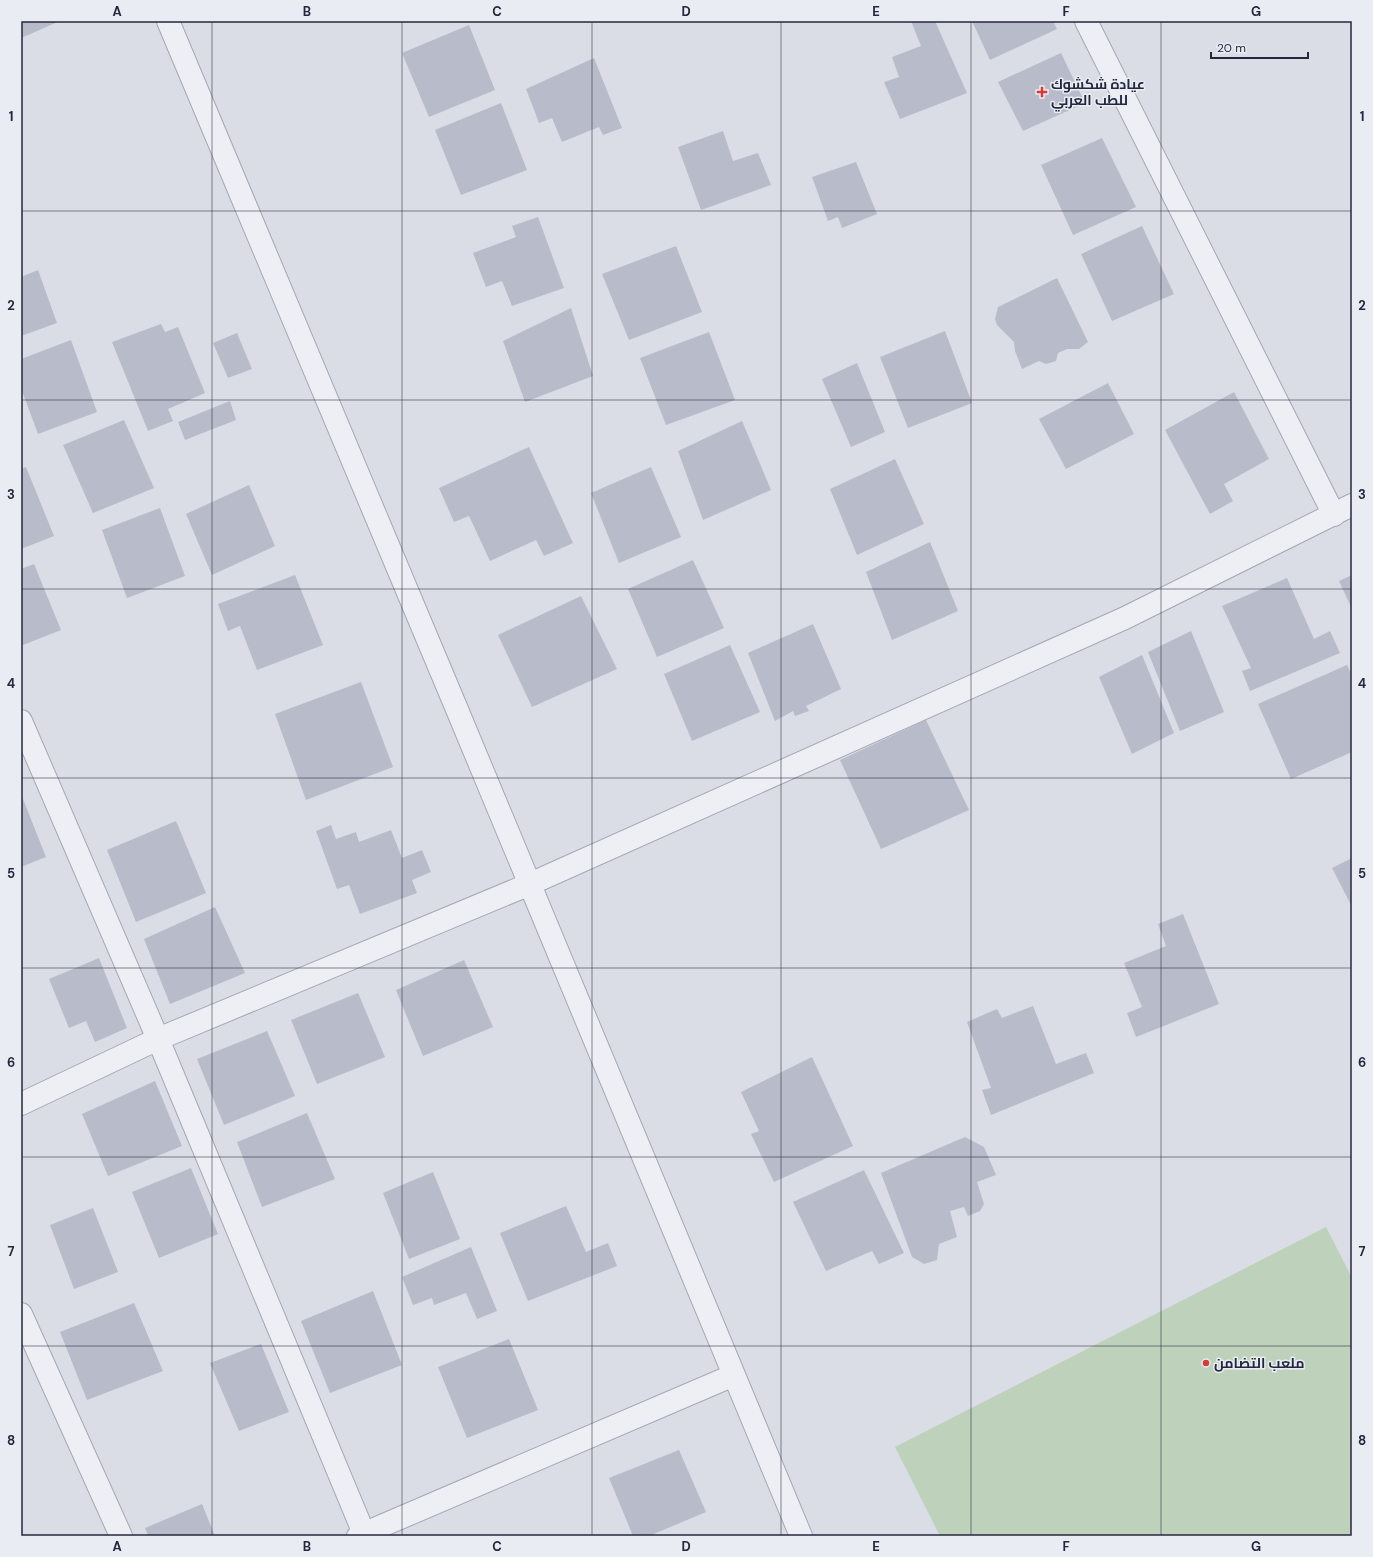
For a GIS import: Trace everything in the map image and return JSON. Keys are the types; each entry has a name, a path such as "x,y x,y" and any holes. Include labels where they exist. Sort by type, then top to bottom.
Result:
{"street":[{"path":"168,21 802,1536"},
{"path":"21,1104 158,1039 530,884 1125,618 1343,510 1086,21"},
{"path":"21,721 158,1039 363,1535 734,1374"},
{"path":"21,1314 121,1536"}],"green space":[{"name":"ملعب التضامن","path":"1326,1227 1352,1278 1352,1536 940,1536 895,1447"}],"building":[{"path":"21,21 60,21 21,38"},
{"path":"911,21 935,21 967,93 900,119 884,82 899,77 892,57 921,46"},
{"path":"972,21 1053,21 1057,29 990,60"},
{"path":"469,25 495,90 429,117 402,53"},
{"name":"عيادة شكشوك للطب العربي","path":"1061,53 1085,103 1023,131 998,82"},
{"path":"594,58 622,128 603,135 599,127 562,142 552,118 539,123 526,89"},
{"path":"501,103 527,170 461,195 435,130"},
{"path":"723,131 733,161 758,153 771,185 701,210 678,147"},
{"path":"1102,138 1136,207 1073,235 1041,165"},
{"path":"856,162 877,214 842,228 838,217 828,221 812,177"},
{"path":"538,217 564,288 512,306 502,281 486,287 473,253 516,237 512,226"},
{"path":"1142,226 1174,294 1112,321 1081,254"},
{"path":"676,246 702,312 629,340 602,274"},
{"path":"38,270 57,323 21,336 21,277"},
{"path":"1057,278 1088,342 1079,349 1067,349 1058,353 1056,361 1046,364 1039,361 1022,369 1015,351 1014,342 997,325 995,319 998,307"},
{"path":"571,308 593,376 525,402 503,341"},
{"path":"161,324 165,332 178,327 205,393 168,409 173,421 148,431 112,342"},
{"path":"945,331 972,403 908,428 880,357"},
{"path":"709,332 735,400 666,425 640,358"},
{"path":"237,333 252,369 228,378 213,343"},
{"path":"71,340 97,412 38,434 21,388 21,359"},
{"path":"857,363 885,432 851,447 822,379"},
{"path":"1108,383 1134,434 1066,469 1039,419"},
{"path":"1234,392 1269,459 1224,484 1233,501 1210,514 1165,430"},
{"path":"230,401 236,420 185,440 178,422"},
{"path":"124,420 154,488 93,513 63,445"},
{"path":"742,421 771,490 703,520 678,451"},
{"path":"529,447 573,543 544,556 536,540 490,561 469,516 454,522 439,488"},
{"path":"895,459 924,524 857,555 830,489"},
{"path":"26,467 54,536 21,549 21,469"},
{"path":"651,467 681,537 619,563 591,493"},
{"path":"249,485 275,546 212,575 186,514"},
{"path":"160,508 185,576 127,598 102,530"},
{"path":"930,542 958,611 892,640 866,572"},
{"path":"693,560 724,628 657,657 628,589"},
{"path":"34,564 61,630 23,645 21,639 21,569"},
{"path":"295,575 323,645 257,670 240,626 228,631 218,604"},
{"path":"1352,575 1352,609 1339,581"},
{"path":"1287,578 1314,639 1330,631 1340,653 1250,691 1242,671 1251,668 1222,606"},
{"path":"581,596 617,669 532,707 498,635"},
{"path":"813,624 841,689 806,706 809,711 795,716 793,711 775,721 748,653"},
{"path":"1191,631 1224,712 1180,731 1148,652"},
{"path":"730,645 760,712 692,741 664,674"},
{"path":"1142,655 1174,733 1132,754 1099,677"},
{"path":"1347,665 1352,675 1352,752 1291,779 1258,704"},
{"path":"361,682 393,767 306,800 275,714"},
{"path":"926,720 969,810 881,849 840,760"},
{"path":"21,794 46,857 21,867"},
{"path":"176,821 206,893 136,922 107,850"},
{"path":"331,825 336,839 356,832 359,842 391,830 402,858 422,850 431,872 412,880 417,893 360,914 349,885 337,889 316,831"},
{"path":"1352,858 1352,907 1332,868"},
{"path":"215,907 245,973 170,1004 144,939"},
{"path":"1183,914 1219,1004 1136,1037 1127,1013 1142,1007 1124,963 1166,946 1158,924"},
{"path":"99,958 127,1028 95,1042 86,1021 69,1028 49,979"},
{"path":"464,960 493,1027 423,1056 396,990"},
{"path":"358,993 385,1057 317,1084 291,1020"},
{"path":"1033,1006 1056,1064 1086,1053 1094,1073 991,1115 982,1090 991,1088 967,1022 997,1009 1002,1018"},
{"path":"267,1031 295,1096 224,1125 197,1059"},
{"path":"812,1057 853,1146 774,1182 751,1134 759,1131 741,1092"},
{"path":"155,1081 182,1146 108,1176 82,1114"},
{"path":"307,1113 335,1179 262,1207 237,1142"},
{"path":"965,1137 984,1147 996,1175 977,1182 984,1204 980,1211 968,1216 964,1207 950,1211 957,1237 939,1244 937,1260 924,1264 912,1257 881,1173"},
{"path":"191,1168 218,1234 159,1258 132,1192"},
{"path":"864,1170 904,1253 879,1264 872,1251 826,1271 793,1202"},
{"path":"433,1172 460,1239 409,1259 383,1193"},
{"path":"566,1206 586,1252 608,1243 617,1266 528,1301 500,1233"},
{"path":"93,1208 118,1272 74,1289 50,1225"},
{"path":"471,1247 497,1311 477,1319 466,1293 434,1305 432,1298 413,1305 402,1277"},
{"path":"373,1291 402,1365 330,1393 301,1321"},
{"path":"134,1303 163,1371 87,1400 60,1332"},
{"path":"509,1339 538,1410 467,1438 438,1367"},
{"path":"261,1344 289,1412 239,1431 210,1363"},
{"path":"679,1450 706,1512 649,1536 633,1536 609,1478"},
{"path":"202,1504 215,1536 148,1536 145,1528"}],"place":[{"name":"عيادة شكشوك للطب العربي","path":"1042,92"},
{"name":"ملعب التضامن","path":"1206,1363"}]}
